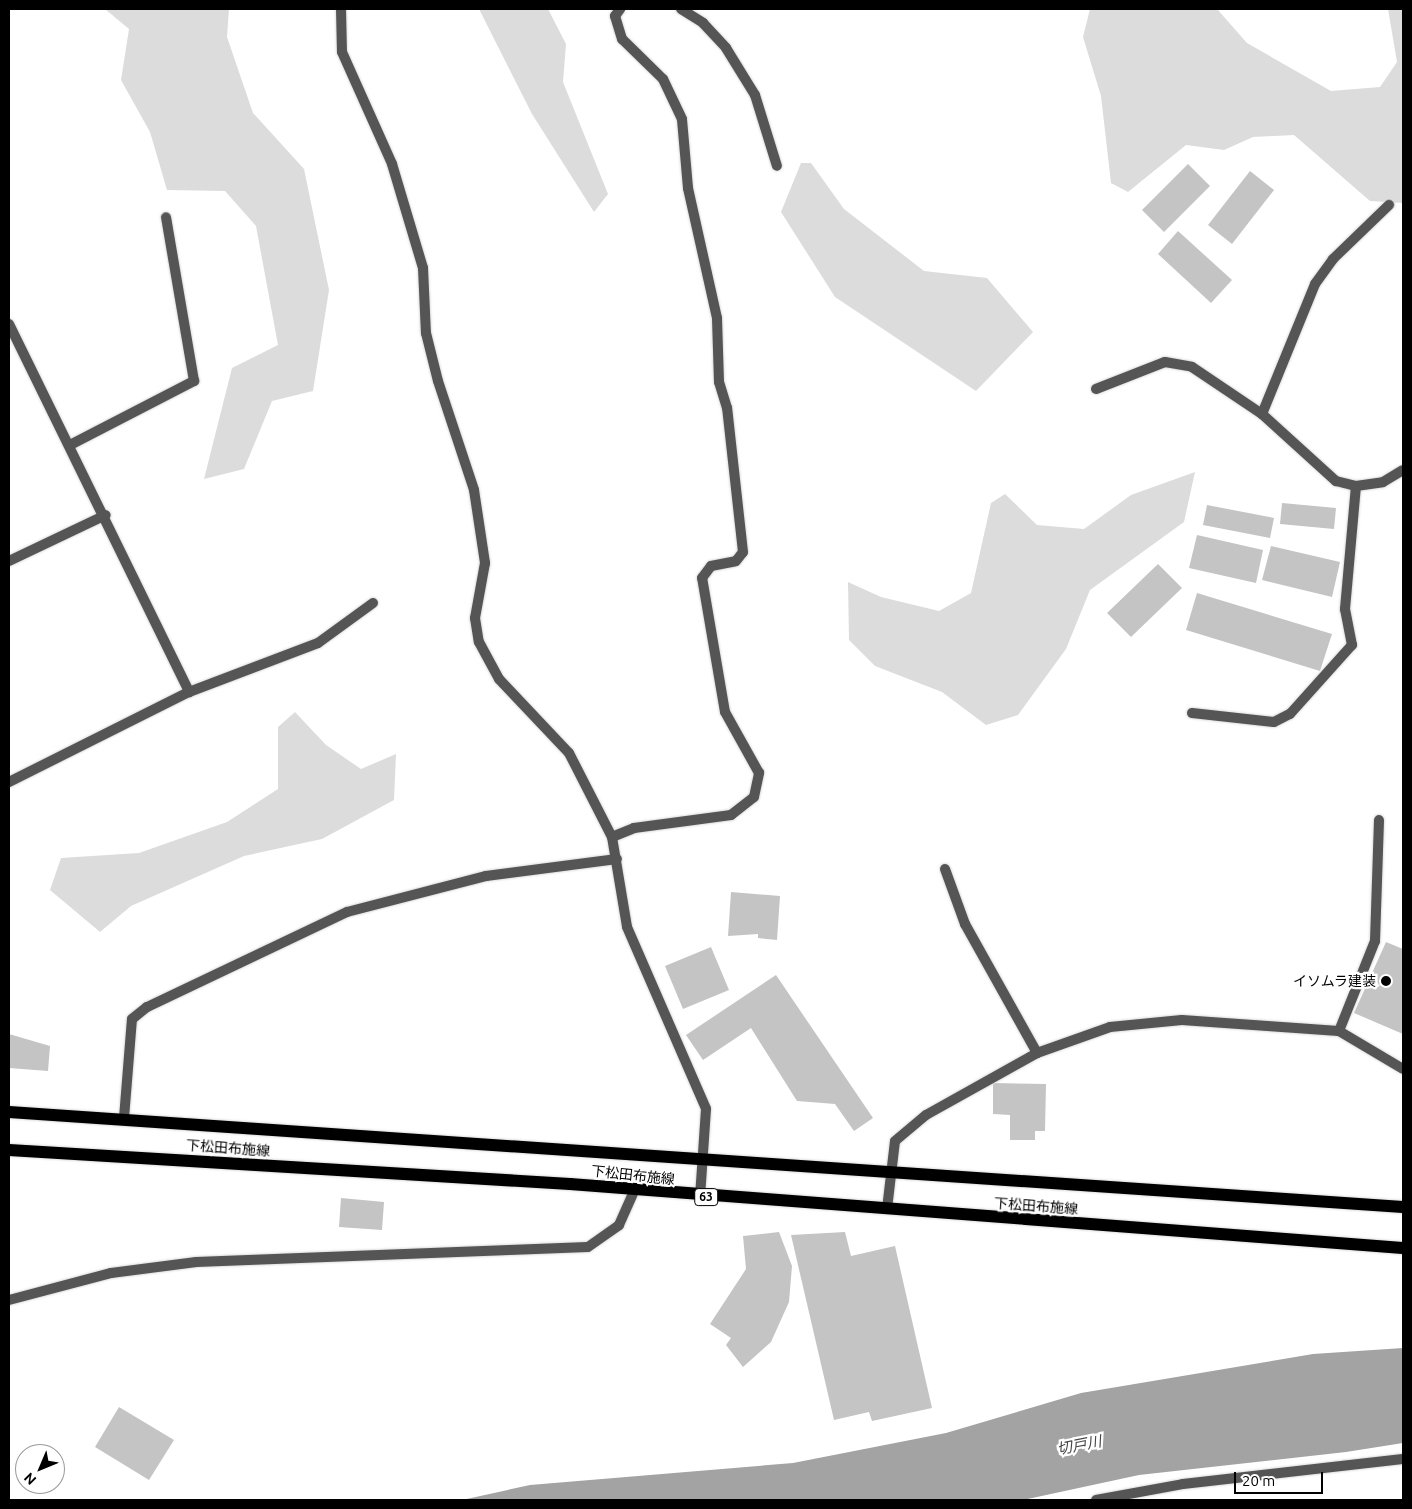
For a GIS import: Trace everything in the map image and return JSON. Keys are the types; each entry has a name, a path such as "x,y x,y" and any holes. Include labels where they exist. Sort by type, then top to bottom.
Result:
{"main road":[{"name":"下松田布施線","path":"9,1112 124,1118 703,1160 891,1171 1403,1207"},
{"name":"下松田布施線","path":"9,1150 634,1191 1403,1248"}],"street":[{"path":"341,9 342,52 392,164 423,268 430,349 474,490 485,562 474,618 479,642 499,679 569,753 612,837 627,927 706,1109 700,1197"},
{"path":"612,837 634,828 731,815 754,797 759,773 725,712 702,578 711,566 736,561 743,552 727,408 719,382 718,318 688,188 682,119 662,79 622,39 615,16 620,9"},
{"path":"681,9 703,23 731,56 755,96 778,166"},
{"path":"1262,414 1315,284 1389,205"},
{"path":"70,445 194,381 166,216"},
{"path":"9,324 12,340 106,515 189,692"},
{"path":"1096,389 1165,362 1192,367 1262,414 1336,481 1356,486 1383,482 1403,470"},
{"path":"1192,713 1274,722 1290,714 1352,646 1345,609 1356,486"},
{"path":"9,561 106,515"},
{"path":"9,782 189,692 318,642 374,603"},
{"path":"1339,1031 1375,941 1379,820"},
{"path":"124,1118 132,1019 147,1006 347,912 486,876 617,859"},
{"path":"944,869 965,924 1037,1053"},
{"path":"887,1210 896,1142 926,1115 1037,1053 1110,1027 1182,1020 1339,1031 1403,1069"},
{"path":"9,1300 111,1273 196,1262 588,1247 619,1225 634,1191"},
{"path":"1096,1500 1183,1484 1403,1459"}],"shaded area":[{"path":"105,9 229,9 227,37 253,113 304,169 329,290 313,391 272,401 244,469 204,479 232,368 278,345 256,226 225,191 167,190 150,132 121,80 129,29"},
{"path":"479,9 548,9 566,44 563,82 608,194 594,212 532,114"},
{"path":"1090,9 1217,9 1247,43 1331,91 1380,87 1397,62 1388,9 1403,9 1403,203 1370,201 1294,135 1253,137 1224,150 1186,145 1128,192 1111,183 1101,96 1083,37"},
{"path":"801,163 811,163 844,209 924,271 987,278 1033,332 976,391 835,297 781,212"},
{"path":"1195,472 1184,522 1090,590 1066,649 1018,715 986,725 942,692 875,666 849,640 848,582 881,597 939,611 971,593 991,503 1005,494 1037,525 1084,529 1131,495"},
{"path":"295,712 326,745 361,769 396,754 394,800 322,839 244,856 131,906 100,932 50,890 61,858 139,853 227,822 278,789 278,727"}],"water":[{"name":"切戸川","path":"1403,1348 1403,1443 1346,1452 1139,1475 1023,1500 462,1500 530,1485 793,1463 946,1433 1081,1393 1313,1354"}],"building":[{"path":"1188,164 1210,186 1164,232 1142,210"},
{"path":"1250,171 1274,190 1232,244 1208,225"},
{"path":"1178,231 1232,280 1211,303 1158,254"},
{"path":"1282,503 1336,508 1334,529 1280,524"},
{"path":"1207,505 1274,518 1270,538 1203,525"},
{"path":"1197,535 1263,550 1256,583 1189,568"},
{"path":"1271,546 1340,562 1332,597 1262,580"},
{"path":"1158,564 1182,588 1131,637 1107,613"},
{"path":"1197,593 1332,634 1320,671 1186,630"},
{"path":"731,892 780,896 777,940 758,938 758,934 728,936"},
{"name":"イソムラ建装","path":"1386,942 1403,949 1403,1034 1354,1013"},
{"path":"711,947 729,990 683,1009 665,966"},
{"path":"776,975 873,1118 854,1131 835,1104 797,1101 751,1028 703,1060 686,1035"},
{"path":"9,1034 50,1046 48,1071 9,1068"},
{"path":"993,1083 1046,1084 1045,1131 1035,1131 1035,1140 1010,1140 1010,1115 993,1114"},
{"path":"341,1198 384,1202 382,1230 339,1227"},
{"path":"779,1232 792,1266 789,1302 771,1342 743,1367 726,1345 731,1338 710,1324 746,1269 743,1236"},
{"path":"845,1232 851,1256 895,1246 932,1408 872,1421 869,1412 834,1420 791,1235"},
{"path":"119,1407 174,1440 149,1480 95,1447"}],"place":[{"name":"イソムラ建装","path":"1386,981"}]}
